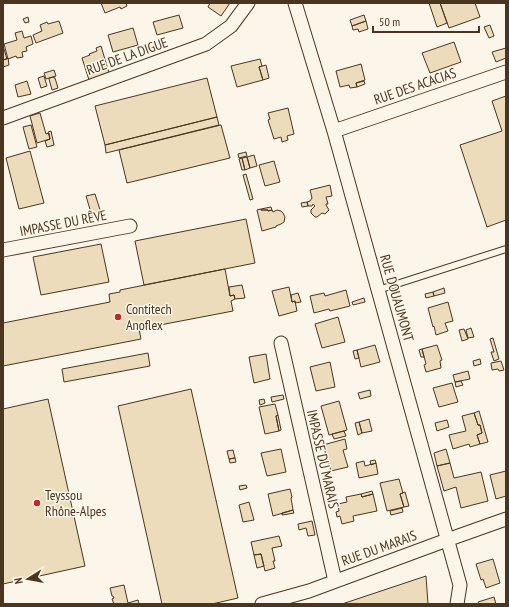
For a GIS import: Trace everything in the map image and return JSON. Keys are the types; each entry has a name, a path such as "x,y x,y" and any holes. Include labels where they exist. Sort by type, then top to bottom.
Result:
{"street":[{"name":"RUE DE LA DIGUE","path":"3,118 206,44 231,26 248,3"},
{"name":"RUE DOUAUMONT","path":"295,3 334,131 460,585 457,604"},
{"name":"RUE DES ACACIAS","path":"334,131 506,72"},
{"name":"IMPASSE DU RÊVE","path":"3,250 130,226"},
{"name":"IMPASSE DU MARAIS","path":"281,344 334,581"},
{"name":"RUE DU MARAIS","path":"262,604 309,591 506,519"}],"lane":[{"path":"378,290 506,249"}],"building":[{"path":"101,3 126,3 127,6 105,13"},
{"path":"210,3 230,3 221,16 208,7"},
{"path":"429,3 440,3 447,23 437,27"},
{"path":"440,3 475,3 480,17 449,28"},
{"path":"179,15 183,28 157,35 153,22"},
{"path":"364,15 366,21 352,26 350,20"},
{"path":"28,17 29,22 25,23 23,19"},
{"path":"59,21 63,33 36,43 33,35 42,31 40,25 47,22 48,24"},
{"path":"366,21 368,29 359,32 358,29 353,30 352,26"},
{"path":"490,25 494,36 489,38 484,27"},
{"path":"133,28 138,45 113,52 108,35"},
{"path":"22,31 24,38 31,36 33,44 26,47 27,51 22,52 23,57 17,58 16,56 8,59 4,44 17,40 15,33"},
{"path":"454,42 461,62 430,73 422,53"},
{"path":"3,46 7,59 3,60"},
{"path":"101,46 109,73 89,80 82,58 97,51 96,48"},
{"path":"506,48 506,58 496,62 492,52"},
{"path":"8,58 9,65 3,67 3,60"},
{"path":"260,59 262,66 259,67 263,80 237,87 231,66"},
{"path":"361,64 365,80 356,83 357,87 350,88 349,85 340,87 336,71"},
{"path":"266,65 269,78 263,80 259,67"},
{"path":"54,70 56,76 46,79 44,73"},
{"path":"44,76 47,86 41,88 38,78"},
{"path":"54,77 58,88 52,90 49,78"},
{"path":"207,78 217,117 105,145 95,106"},
{"path":"27,81 31,94 18,97 15,85"},
{"path":"364,81 365,84 357,87 356,83"},
{"path":"506,96 506,220 487,227 460,145 502,131 492,101"},
{"path":"288,108 294,134 287,136 288,140 282,142 281,137 274,139 268,120 270,119 268,113"},
{"path":"40,113 46,134 49,133 50,139 37,143 30,116"},
{"path":"217,117 219,125 106,153 105,145"},
{"path":"31,125 37,147 29,149 23,127"},
{"path":"221,125 230,158 127,183 119,150"},
{"path":"51,131 54,145 47,147 45,141 50,139 48,132"},
{"path":"30,151 44,203 19,209 6,158"},
{"path":"246,152 247,156 239,158 238,154"},
{"path":"254,155 257,166 250,168 247,157"},
{"path":"247,157 250,168 245,170 242,158"},
{"path":"242,158 245,170 242,170 239,159"},
{"path":"274,161 280,182 265,186 259,165"},
{"path":"246,174 253,199 250,200 243,175"},
{"path":"330,185 332,196 326,197 328,204 326,205 329,210 325,214 322,213 315,217 311,213 311,210 315,206 313,204 312,206 308,206 307,202 312,198 310,190"},
{"path":"95,194 101,213 92,216 86,196"},
{"path":"307,202 308,206 302,207 301,203"},
{"path":"271,207 272,210 261,210 261,209"},
{"path":"261,209 268,211 272,210 273,212 277,210 281,211 285,217 284,222 276,227 262,231 257,210"},
{"path":"246,219 255,263 144,285 135,241"},
{"path":"101,244 109,282 41,295 33,257"},
{"name":"Contitech Anoflex","path":"225,269 230,296 234,295 235,299 231,301 233,311 139,329 141,339 3,366 3,323 110,302 109,294 120,292 120,290"},
{"path":"242,285 245,298 235,299 234,295 230,296 229,287"},
{"path":"289,287 292,302 295,301 297,311 279,316 272,291"},
{"path":"444,288 445,293 434,296 433,292"},
{"path":"346,290 350,306 314,313 310,296 324,293 325,296"},
{"path":"433,292 434,296 426,298 425,294"},
{"path":"298,293 301,302 292,302 291,295"},
{"path":"364,298 365,302 353,305 352,302"},
{"path":"448,302 453,321 445,323 448,331 436,335 428,308"},
{"path":"338,317 345,342 322,348 315,324"},
{"path":"471,328 474,337 468,338 466,330"},
{"path":"464,329 468,339 462,341 459,330"},
{"path":"493,338 499,359 494,361 491,352 494,352 490,339"},
{"path":"375,345 380,362 361,367 357,350"},
{"path":"437,345 442,360 440,361 441,368 426,372 424,365 426,364 422,349"},
{"path":"422,349 424,357 421,357 419,350"},
{"path":"357,350 359,358 355,359 353,351"},
{"path":"148,353 150,366 64,382 62,369"},
{"path":"266,354 270,379 254,383 249,357"},
{"path":"480,359 481,364 474,366 473,361"},
{"path":"501,361 504,370 492,370 491,363"},
{"path":"330,362 335,387 316,391 310,367"},
{"path":"468,371 470,379 455,382 453,375"},
{"path":"461,381 463,385 456,387 455,382"},
{"path":"452,383 458,402 439,407 433,388"},
{"path":"191,389 238,598 212,604 162,604 118,406"},
{"path":"370,390 371,396 360,399 358,393"},
{"path":"283,395 284,399 272,402 271,397"},
{"name":"Teyssou Rhône-Alpes","path":"48,399 85,566 3,584 3,409"},
{"path":"264,399 265,403 260,405 259,400"},
{"path":"339,401 347,430 329,435 321,406"},
{"path":"275,404 278,415 276,416 279,431 265,434 259,407"},
{"path":"479,411 488,442 480,444 477,435 482,433 474,413"},
{"path":"474,413 482,433 477,435 480,444 470,447 469,444 453,449 449,435 466,431 462,416"},
{"path":"278,415 281,430 279,431 276,416"},
{"path":"369,419 372,431 362,433 359,422"},
{"path":"447,420 449,427 437,431 435,423"},
{"path":"359,422 362,433 358,435 355,423"},
{"path":"344,431 346,436 334,439 332,434"},
{"path":"345,439 347,449 343,450 348,467 331,471 323,445"},
{"path":"281,449 286,472 267,476 261,453"},
{"path":"446,449 450,463 437,466 434,453"},
{"path":"233,450 235,458 229,459 227,451"},
{"path":"235,458 236,462 230,463 229,459"},
{"path":"375,460 376,463 371,465 370,461"},
{"path":"364,461 365,466 376,463 378,474 359,478 356,463"},
{"path":"450,463 454,478 481,472 488,501 461,508 456,487 444,491 437,466"},
{"path":"506,471 506,496 496,499 490,475"},
{"path":"399,479 403,493 400,494 404,507 387,511 380,483"},
{"path":"246,485 247,488 240,490 239,486"},
{"path":"290,489 293,510 273,516 268,494"},
{"path":"372,491 373,494 362,497 361,494"},
{"path":"405,492 409,506 404,507 400,494"},
{"path":"361,494 362,497 373,494 377,511 353,516 354,521 342,524 340,516 337,517 336,512 339,511 338,504 347,502 346,497"},
{"path":"249,502 254,520 243,522 239,505"},
{"path":"402,508 403,512 391,515 390,511"},
{"path":"293,510 294,513 282,515 282,513"},
{"path":"312,521 315,535 308,536 306,528 299,530 298,524"},
{"path":"279,536 282,546 272,548 275,568 265,571 261,554 254,555 251,542"},
{"path":"261,554 264,566 257,568 254,555"},
{"path":"493,559 500,583 486,588 483,579 481,580 476,564"},
{"path":"426,576 428,604 342,604"},
{"path":"124,585 128,603 138,600 139,604 114,604 112,599 114,598 110,588"},
{"path":"494,597 496,604 479,604 478,602"}],"place":[{"name":"Contitech Anoflex","path":"118,317"},
{"name":"Teyssou Rhône-Alpes","path":"37,503"}]}
